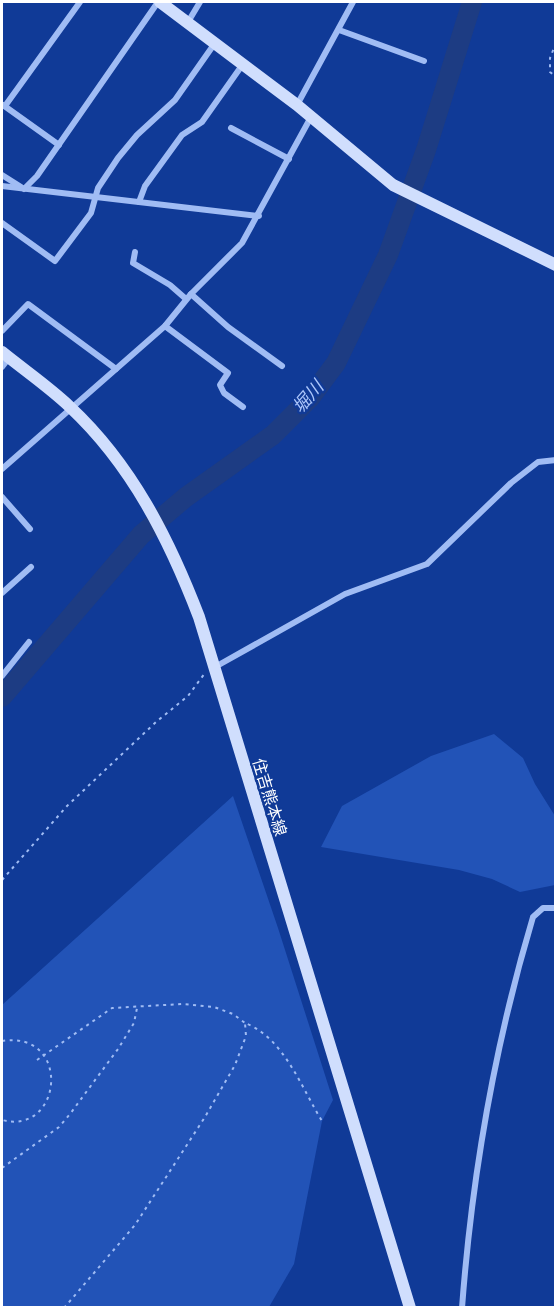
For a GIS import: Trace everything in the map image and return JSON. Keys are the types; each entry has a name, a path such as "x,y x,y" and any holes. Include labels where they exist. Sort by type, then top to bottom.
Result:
{"main road":[{"path":"159,2 297,105 369,166 405,193 555,265"},
{"name":"住吉熊本線","path":"4,359 70,407 106,446 148,504 180,568 200,617 410,1308"}],"street":[{"path":"59,145 3,105 80,2"},
{"path":"24,189 37,177 159,2"},
{"path":"188,22 200,2"},
{"path":"297,105 353,2"},
{"path":"339,30 424,61"},
{"path":"2,223 55,261 91,213 98,188 118,158 137,135 175,100 216,43"},
{"path":"139,202 145,186 182,135 202,122 243,64"},
{"path":"2,469 165,326 188,297 242,243 259,216 311,117"},
{"path":"231,128 289,159"},
{"path":"2,175 24,189"},
{"path":"2,186 259,216"},
{"path":"135,252 133,263 188,297 282,366"},
{"path":"2,331 28,304 116,369"},
{"path":"165,326 228,373 220,385 224,393 243,407"},
{"path":"214,668 345,594 427,564 511,483 538,462 555,460"},
{"path":"2,497 30,529"},
{"path":"2,593 31,567"},
{"path":"2,676 29,642"},
{"path":"462,1308 484,1123 506,1012 533,917 543,908 555,908"}],"path":[{"path":"555,43 550,58 550,72 555,77"},
{"path":"2,880 67,806 156,722 188,696 201,675 214,668"},
{"path":"37,1060 112,1008 182,1004 214,1007 233,1014 257,1028 278,1047 322,1121"},
{"path":"2,1168 59,1127 70,1114 118,1049 134,1023 137,1008"},
{"path":"64,1308 135,1225 205,1117 235,1065 246,1036 245,1023"},
{"path":"2,1041 22,1041 34,1046 49,1065 52,1086 44,1106 27,1118 2,1120"}],"shaded area":[{"path":"494,734 523,758 535,784 555,816 555,885 520,892 492,879 459,870 321,847 342,806 431,756"},
{"path":"233,796 333,1100 322,1121 294,1264 269,1307 2,1307 2,1005"}],"waterway":[{"name":"堀川","path":"2,697 141,535 186,497 273,435 310,398 336,363 388,255 426,150 472,2"}]}
